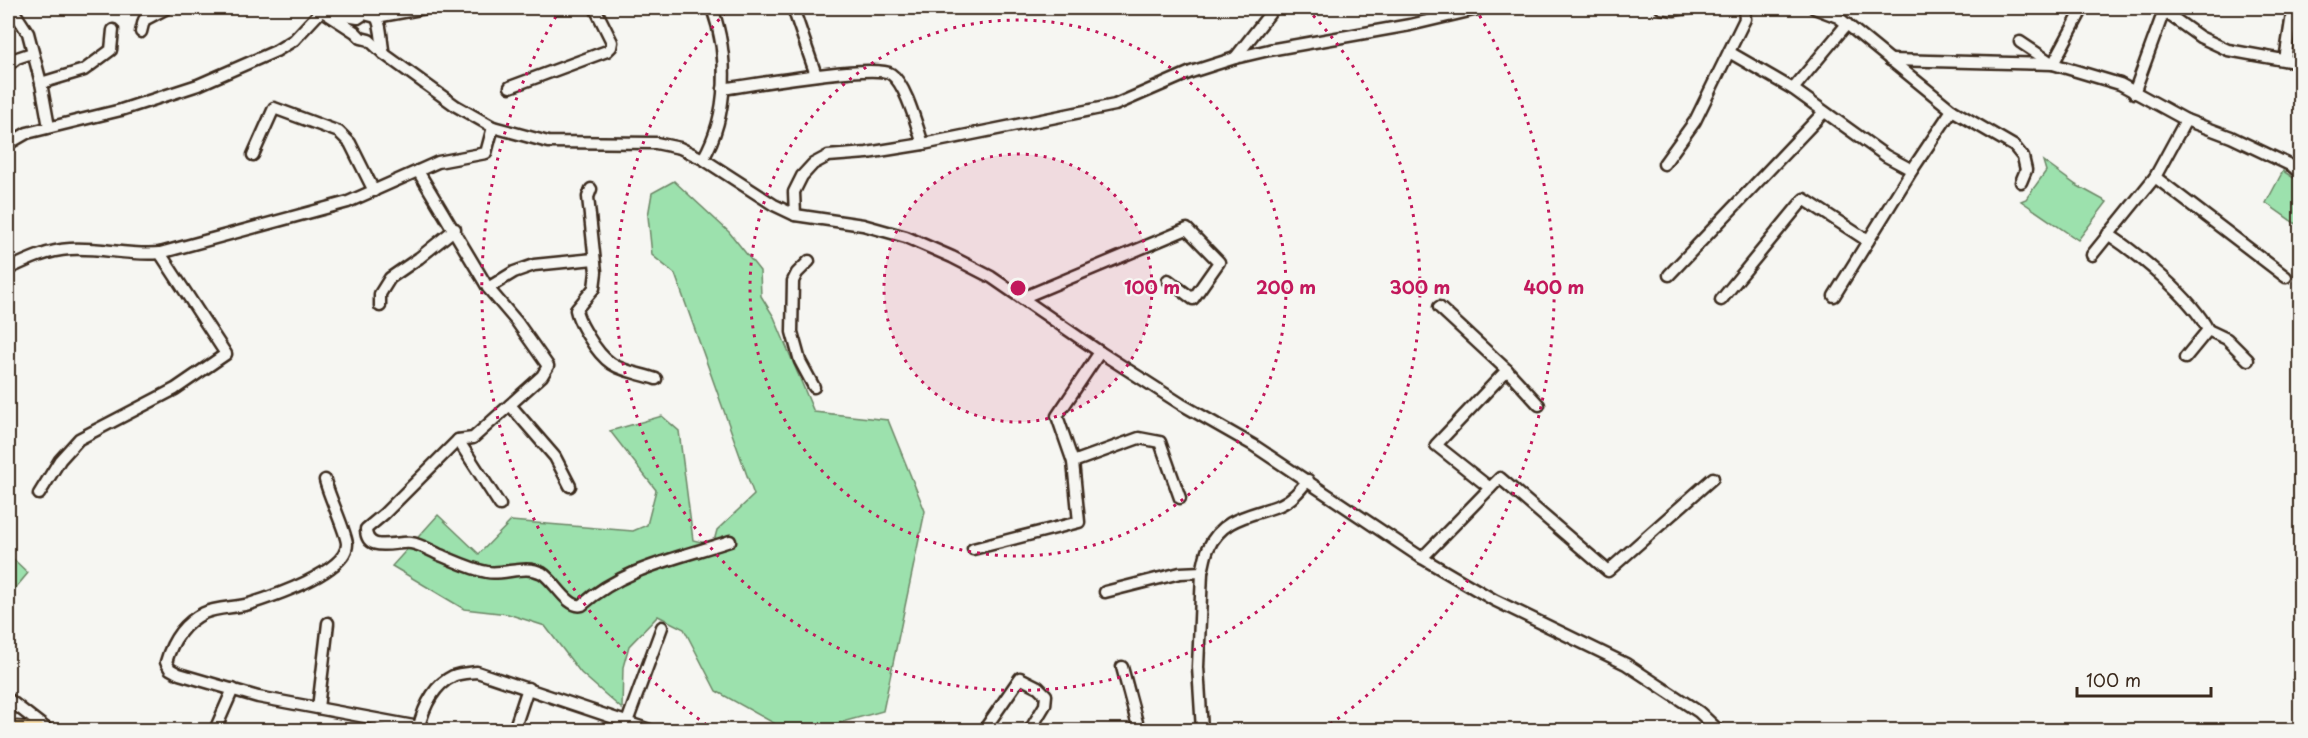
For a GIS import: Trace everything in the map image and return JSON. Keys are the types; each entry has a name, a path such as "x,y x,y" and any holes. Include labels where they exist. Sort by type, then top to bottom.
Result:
{"main road":[{"path":"8,728 38,730"}],"street":[{"path":"141,32 144,20 166,8"},
{"path":"369,40 379,25 398,14 426,8"},
{"path":"510,87 607,51 612,47 612,42 595,8"},
{"path":"703,159 710,148 723,101 723,55 719,26 712,8"},
{"path":"793,8 816,75"},
{"path":"1235,58 1274,8"},
{"path":"795,215 794,192 802,176 813,164 828,156 867,153 923,144 1115,105 1191,72 1235,58 1410,25 1482,8"},
{"path":"1661,8 1674,10 1690,8"},
{"path":"1664,164 1695,121 1745,19 1744,8"},
{"path":"1814,8 1838,17 1952,110 2014,146 2023,157 2026,170 2020,182"},
{"path":"2053,64 2083,8"},
{"path":"2285,60 2293,8"},
{"path":"322,10 357,18 368,13 379,25 384,54"},
{"path":"322,10 361,38 369,40 384,54 456,106 493,127 548,142 656,143 680,148 703,159 774,205 795,215 862,225 906,237 972,267 991,277 1181,405 1253,445 1308,480 1422,558 1494,600 1626,664 1689,705 1718,730"},
{"path":"8,144 27,133 121,110 198,85 276,51 294,40 322,10"},
{"path":"2134,93 2165,10 2200,37 2228,50 2301,63"},
{"path":"12,11 28,33 49,127"},
{"path":"355,32 357,18"},
{"path":"1792,89 1847,24"},
{"path":"41,83 84,70 102,57 111,50 113,30"},
{"path":"2020,42 2053,64"},
{"path":"1729,52 1792,89 1886,156 1912,170"},
{"path":"8,65 17,58 32,53"},
{"path":"1890,60 2053,64 2120,84 2186,120 2231,137 2301,172"},
{"path":"723,89 816,75 867,71 890,73 900,83 923,144"},
{"path":"253,155 274,108 339,132 350,143 374,191"},
{"path":"1834,296 1952,110"},
{"path":"1668,275 1824,112"},
{"path":"2092,255 2155,177 2186,120"},
{"path":"8,269 53,251 72,248 140,255 160,253 348,202 438,162 486,153 493,127"},
{"path":"418,171 455,229 488,288 517,322 548,366 542,376 473,438 459,440 366,529 369,541 378,545 411,543 489,573 532,569 542,573 557,585 571,604 576,606 582,605 612,582 668,560 730,541"},
{"path":"2155,177 2286,277"},
{"path":"591,189 588,197 596,272 594,288 576,310 577,318 598,354 606,362 656,379"},
{"path":"1721,300 1804,199 1868,241"},
{"path":"380,306 380,294 390,278 455,229"},
{"path":"1022,298 1187,230 1219,262 1193,299 1168,280"},
{"path":"2108,234 2128,247 2194,308 2208,330 2227,339 2248,360"},
{"path":"39,494 60,460 79,439 175,389 226,354 160,253"},
{"path":"488,288 514,272 534,265 594,259"},
{"path":"809,261 797,273 793,281 792,332 800,361 814,387"},
{"path":"1438,307 1507,370 1539,405"},
{"path":"2185,358 2208,330"},
{"path":"973,549 1079,522 1073,462 1057,416 1100,352"},
{"path":"1490,488 1436,445 1507,370"},
{"path":"510,405 555,457 570,486"},
{"path":"1073,462 1139,438 1160,442 1180,498"},
{"path":"459,440 500,505"},
{"path":"1422,558 1500,478 1608,571 1713,478"},
{"path":"325,480 347,544 343,556 323,574 298,586 248,604 205,613 185,627 171,645 166,662 170,669 179,675 258,697 418,729 421,713 436,688 454,675 477,672 650,730"},
{"path":"1202,730 1198,667 1202,572 1208,549 1220,531 1233,519 1282,504 1296,494 1308,480"},
{"path":"1106,592 1180,573 1202,572"},
{"path":"318,708 328,623"},
{"path":"627,722 662,627"},
{"path":"1122,667 1139,730"},
{"path":"984,730 1020,678 1038,687 1046,695 1045,705 1030,730"},
{"path":"514,730 528,688"},
{"path":"215,730 233,689"},
{"path":"8,699 48,730"}],"green space":[{"path":"2043,161 2076,185 2107,202 2078,240 2021,201 2026,199 2046,171"},
{"path":"2283,171 2300,182 2300,227 2266,203"},
{"path":"674,181 729,232 760,271 761,296 774,317 814,412 888,420 925,511 883,711 813,730 786,730 716,691 684,629 658,616 629,646 623,667 622,709 581,673 545,626 508,614 464,609 392,566 438,515 479,554 511,521 633,531 647,525 656,490 610,431 662,416 679,431 693,540 713,545 717,530 754,495 675,274 652,255 648,216 652,193"},
{"path":"8,554 28,573 8,597"}]}
